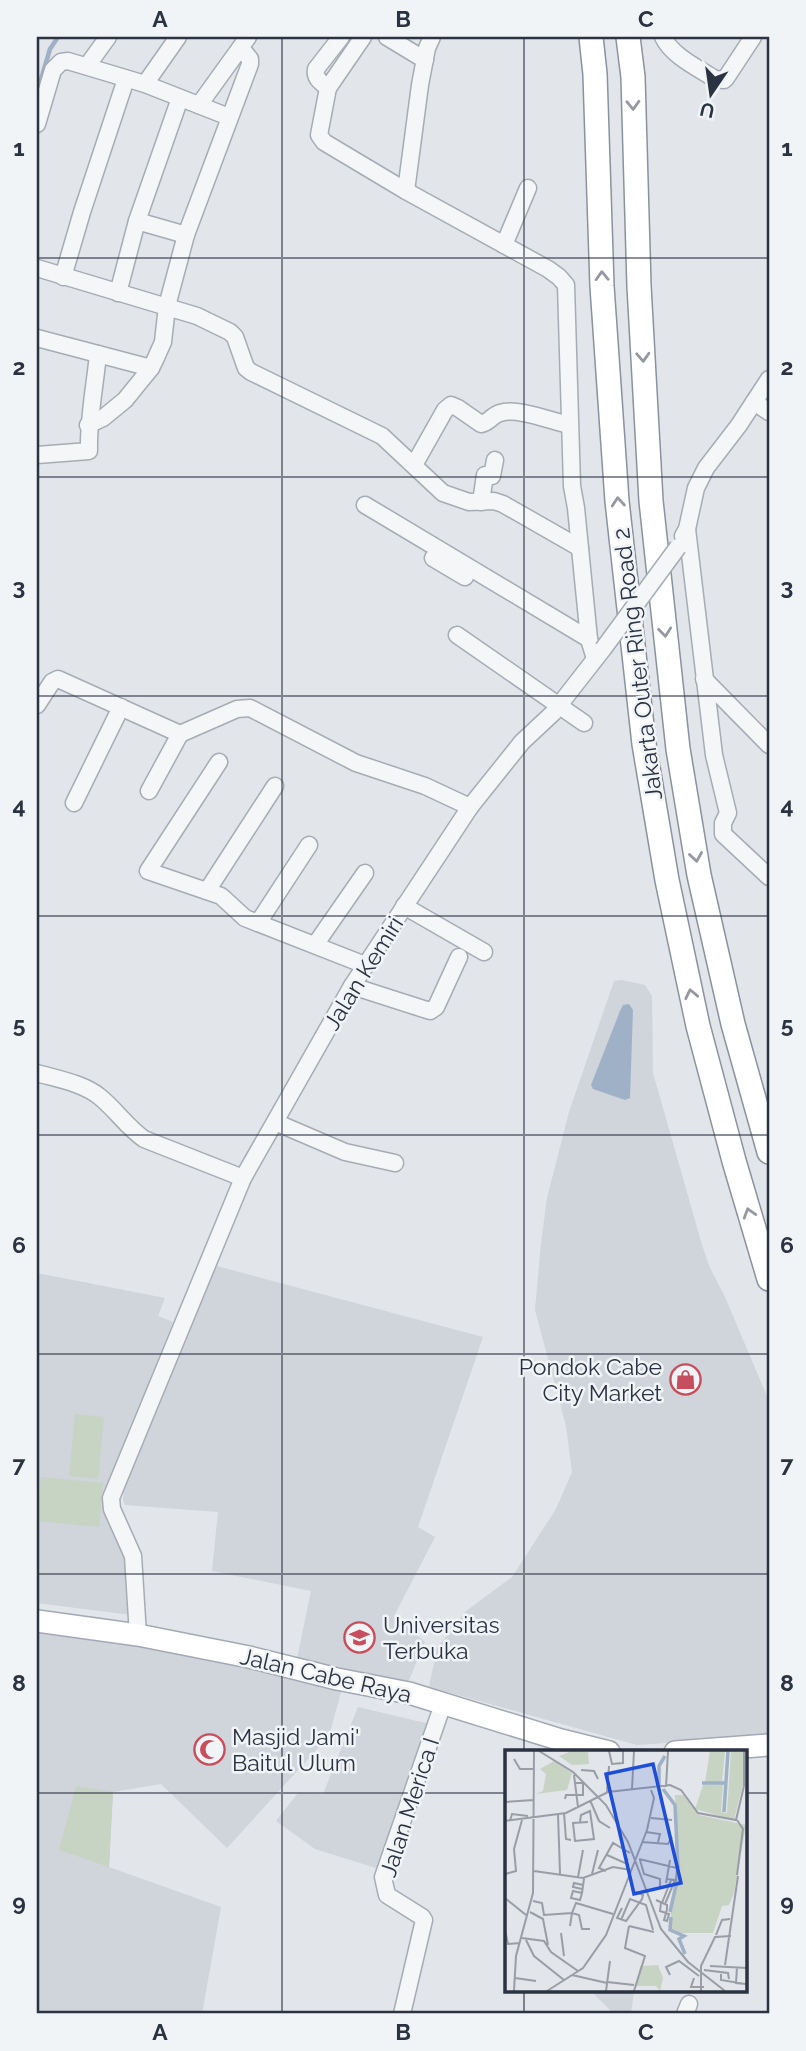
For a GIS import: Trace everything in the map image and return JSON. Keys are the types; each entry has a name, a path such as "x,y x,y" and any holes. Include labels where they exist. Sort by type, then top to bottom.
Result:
{"highway":[{"name":"Jakarta Outer Ring Road 2","path":"591,37 595,74 602,286 617,501 644,744 667,880 698,1027 769,1279"},
{"name":"Jakarta Outer Ring Road 2","path":"628,37 632,76 650,501 678,749 699,875 733,1024 769,1152"}],"main road":[{"name":"Jalan Cabe Raya","path":"37,1621 138,1635 409,1693 601,1750"},
{"path":"702,1750 769,1745"}],"street":[{"path":"87,66 108,37"},
{"path":"145,85 178,37"},
{"path":"328,88 320,81 315,73 316,69 341,37"},
{"path":"363,37 328,88 319,135 324,142 548,270 566,285 572,486 595,650"},
{"path":"387,37 425,60"},
{"path":"406,191 427,48 432,37"},
{"path":"663,37 667,46 721,81 726,78 753,37"},
{"path":"199,105 245,43"},
{"path":"88,425 116,409 151,368 163,342 167,306 186,235 250,64 245,43"},
{"path":"37,124 53,70 61,62 68,61 145,85 229,117"},
{"path":"64,277 82,212 126,79"},
{"path":"118,293 137,221 180,98"},
{"path":"503,245 528,188"},
{"path":"137,221 186,235"},
{"path":"37,268 167,306 230,331 235,337 246,368 251,372 372,430 443,493 469,502 494,501 503,504 579,548"},
{"path":"37,338 151,368"},
{"path":"37,455 89,451 88,425 93,407 98,354"},
{"name":"Jalan Kemiri","path":"138,1635 133,1556 112,1509 111,1498 243,1178 352,986 470,807 522,742 558,705 595,650 678,547 687,529 696,488 706,468 769,379"},
{"path":"754,402 769,412"},
{"path":"414,465 445,410 451,405 481,424 499,413 511,411 569,425"},
{"path":"481,502 485,475 492,476 495,460"},
{"path":"365,505 595,650"},
{"path":"687,529 714,755 728,813 723,823 723,834 769,877"},
{"path":"433,558 595,650"},
{"path":"457,635 584,723"},
{"path":"37,705 52,682 58,679 180,734"},
{"path":"704,679 769,745"},
{"path":"74,803 121,707"},
{"path":"149,791 180,734 237,709 250,708 356,763 425,786 470,807"},
{"path":"219,762 148,871 221,895 245,918 365,965"},
{"path":"207,891 275,786"},
{"path":"258,923 309,845"},
{"path":"315,945 365,873"},
{"path":"404,906 484,952"},
{"path":"352,986 430,1011 436,1007 459,957"},
{"path":"37,1073 89,1090 99,1096 144,1139 243,1178"},
{"path":"275,1122 345,1153 395,1163"},
{"name":"Jalan Merica I","path":"402,2014 424,1920 387,1895 383,1877 443,1704"}],"shaded area":[{"name":"Pondok Cabe City Market","path":"614,981 645,985 652,996 653,1073 702,1245 769,1401 769,1733 637,1745 429,1687 437,1648 466,1611 512,1577 556,1509 572,1472 566,1426 535,1310 541,1243 547,1198 569,1112"},
{"name":"Universitas Terbuka","path":"217,1266 483,1337 418,1527 435,1537 394,1616 425,1642 407,1685 347,1670 329,1736 227,1848 161,1784 113,1792 109,1867 221,1907 202,2014 37,2014 37,1632 52,1631 169,1649 294,1673 311,1591 212,1571 218,1512 125,1505 123,1500 124,1488 132,1467"},
{"path":"37,1273 165,1298 158,1316 173,1322 105,1493 126,1559 131,1615 37,1603"},
{"path":"358,1707 434,1725 376,1868 315,1849 276,1821 298,1793 323,1794"},
{"path":"592,1992 634,1992 631,2014 614,2014"}],"green space":[{"path":"75,1414 104,1417 98,1479 69,1476"},
{"path":"41,1477 103,1483 99,1527 37,1521"},
{"path":"76,1786 113,1792 109,1867 59,1850"}],"water":[{"path":"629,1004 633,1010 630,1098 625,1100 593,1089 591,1085 620,1011 623,1005"}],"waterway":[{"path":"37,93 50,49 58,37"}],"place":[{"name":"Pondok Cabe City Market","path":"685,1379"},
{"name":"Universitas Terbuka","path":"360,1637"},
{"name":"Masjid Jami' Baitul Ulum","path":"209,1749"}]}
